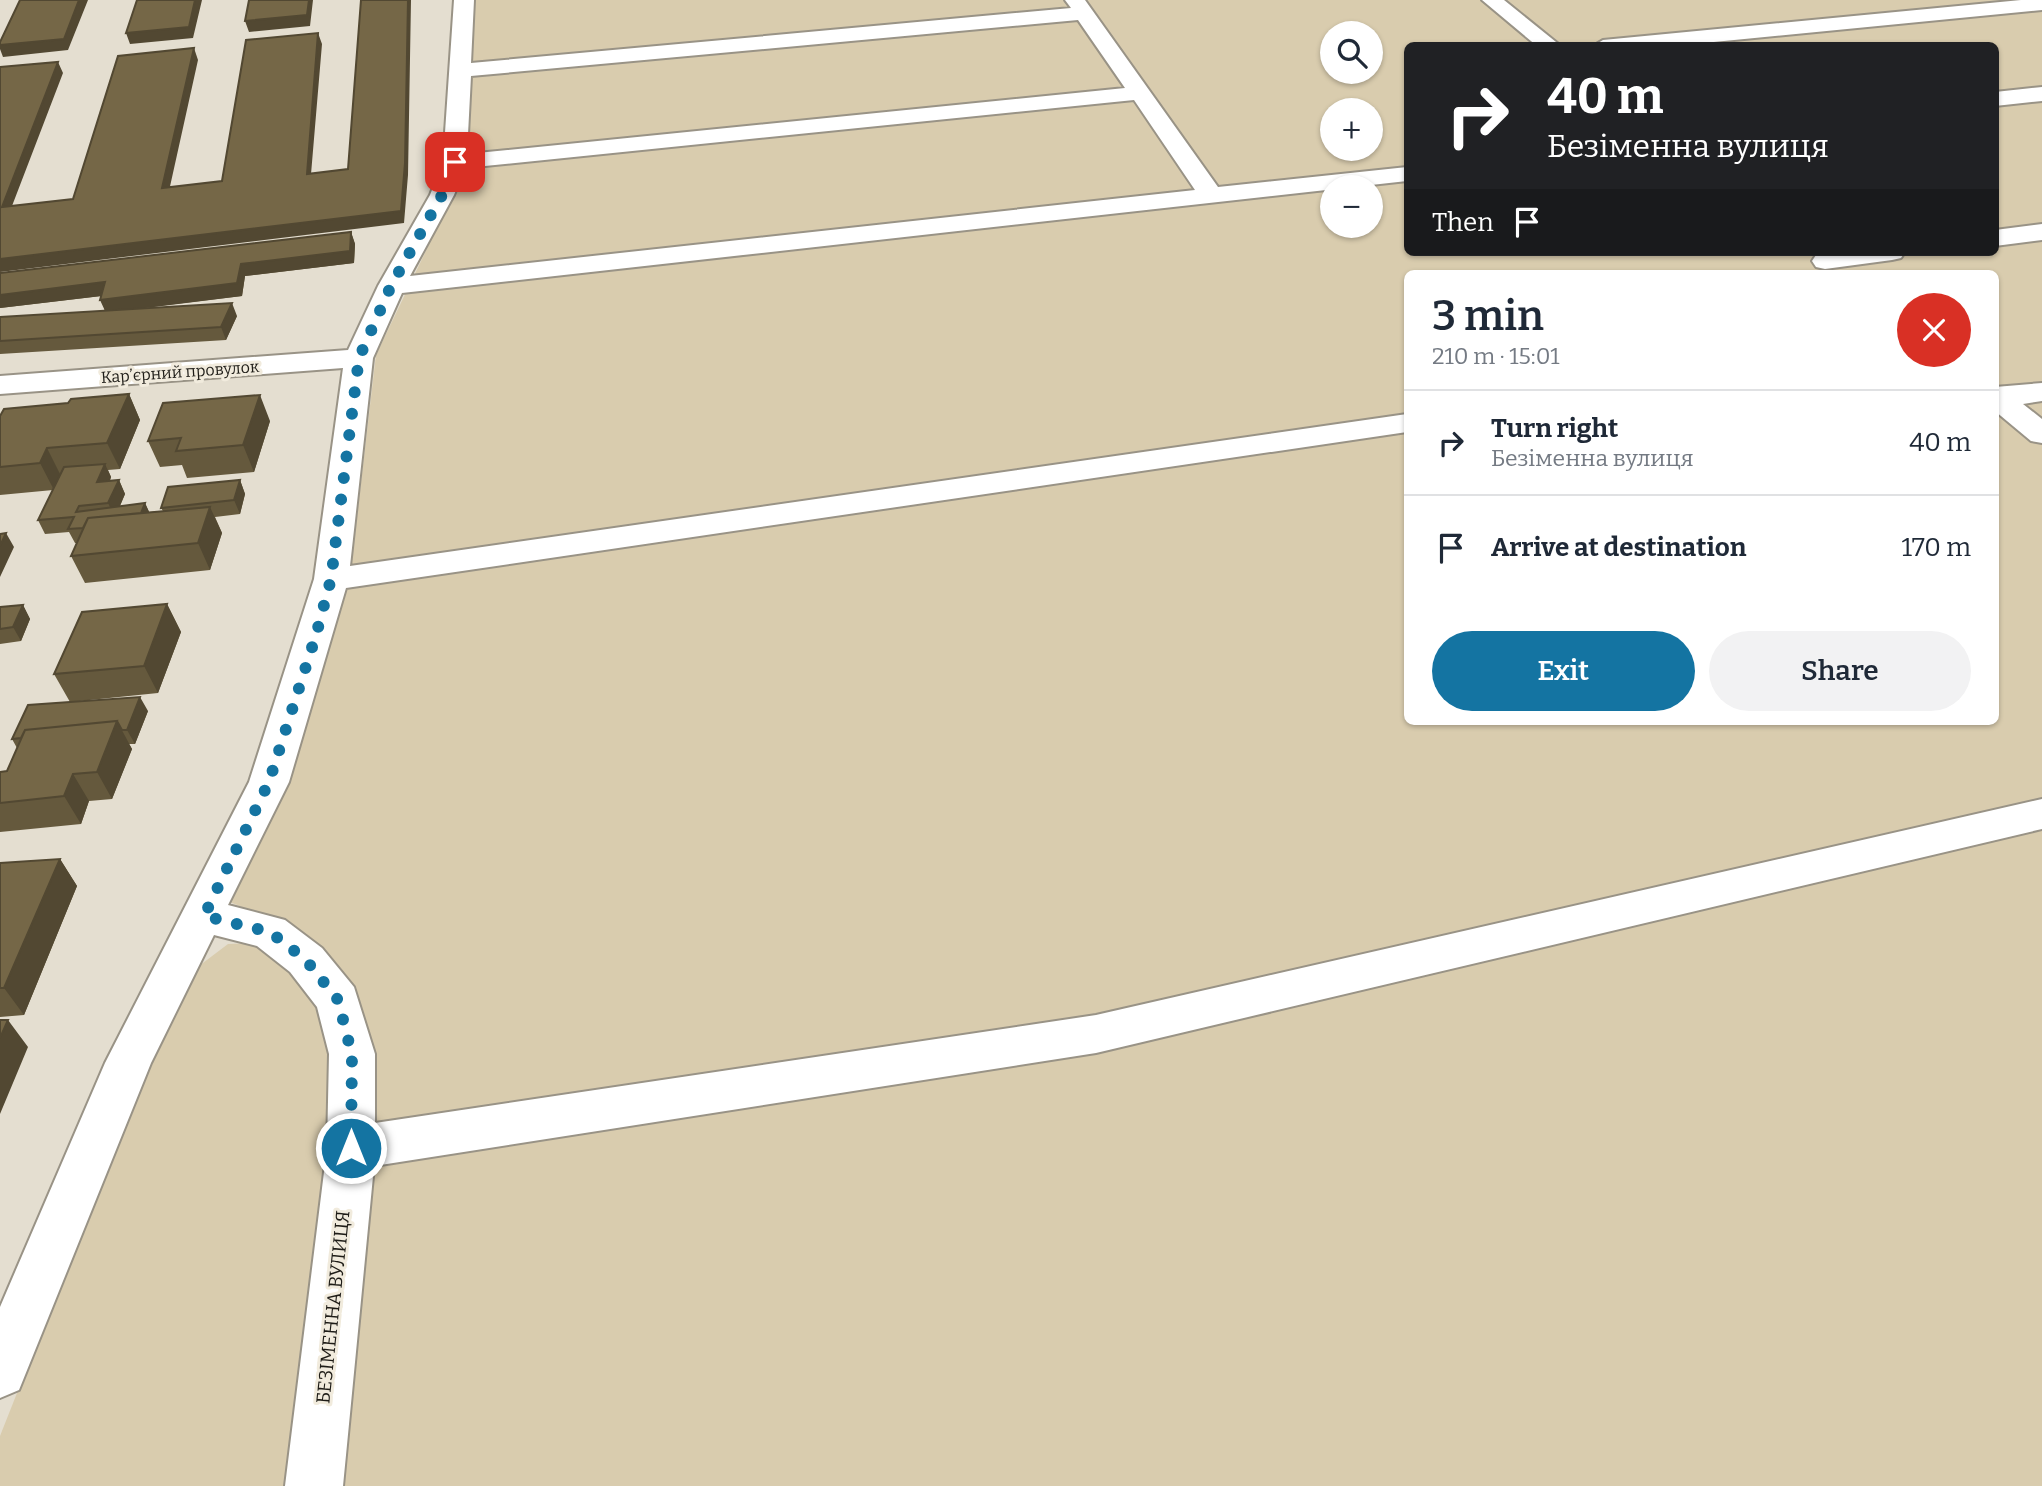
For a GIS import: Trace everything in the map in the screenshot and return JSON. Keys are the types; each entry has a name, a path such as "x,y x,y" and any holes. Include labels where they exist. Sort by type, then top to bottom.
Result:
{"street":[{"path":"0,1371 128,1063 269,782 331,579 359,358 391,286 442,195 455,162 464,0"},
{"path":"1492,0 1546,42"},
{"path":"1645,42 2042,4"},
{"path":"460,71 1080,6 1211,195"},
{"path":"455,162 1142,93"},
{"path":"1999,99 2042,94"},
{"path":"391,286 1404,174"},
{"path":"1999,238 2042,232"},
{"path":"1826,262 1866,256"},
{"name":"Карʼєрний провулок","path":"0,385 359,358"},
{"path":"1999,397 2042,392"},
{"path":"1999,399 2042,434"},
{"path":"331,579 1404,424"},
{"path":"351,1148 1096,1034 2042,814"},
{"name":"БЕЗІМЕННА ВУЛИЦЯ","path":"204,916 270,932 306,960 338,1000 352,1055 351,1148 314,1486"}],"shaded area":[{"path":"473,0 2042,0 2042,1486 339,1486 363,1052 280,923 230,902 287,776 350,576 376,355 469,161"},
{"path":"258,943 329,1005 338,1058 292,1486 0,1486 0,1436 148,1062 191,972 228,944"}],"building":[{"path":"20,0 79,0 64,39 0,45"},
{"path":"137,0 195,0 189,27 126,33"},
{"path":"249,0 309,0 307,15 245,21"},
{"path":"361,0 408,0 405,163 401,211 0,259 0,67 58,62 2,207 73,199 118,56 194,48 162,188 222,181 246,40 318,33 307,174 348,169"},
{"path":"351,232 350,251 241,264 237,283 100,300 105,282 0,295 0,273"},
{"path":"232,303 221,327 0,341 0,317"},
{"path":"129,394 107,443 47,448 40,463 0,467 0,416 4,409"},
{"path":"260,395 243,445 176,451 181,438 148,441 163,403"},
{"path":"105,464 97,482 119,480 108,503 79,506 76,512 145,503 141,513 88,518 83,528 68,529 74,517 38,520 64,467"},
{"path":"240,480 234,500 161,508 168,487"},
{"path":"210,507 198,543 71,556 88,518"},
{"path":"6,533 0,546 0,534"},
{"path":"167,604 144,666 54,674 82,612"},
{"path":"23,605 13,627 0,629 0,607"},
{"path":"140,697 127,730 122,730 117,721 25,730 21,738 12,739 28,705"},
{"path":"117,721 97,772 73,774 64,796 0,803 0,772 7,771 25,730"},
{"path":"60,859 4,988 0,988 0,863"},
{"path":"0,1020 8,1020 0,1038"}],"route":[{"path":"351,1148 352,1055 338,1000 306,960 270,932 204,916 269,782 316,635 331,579 359,358 391,286 442,195 455,162"}]}
